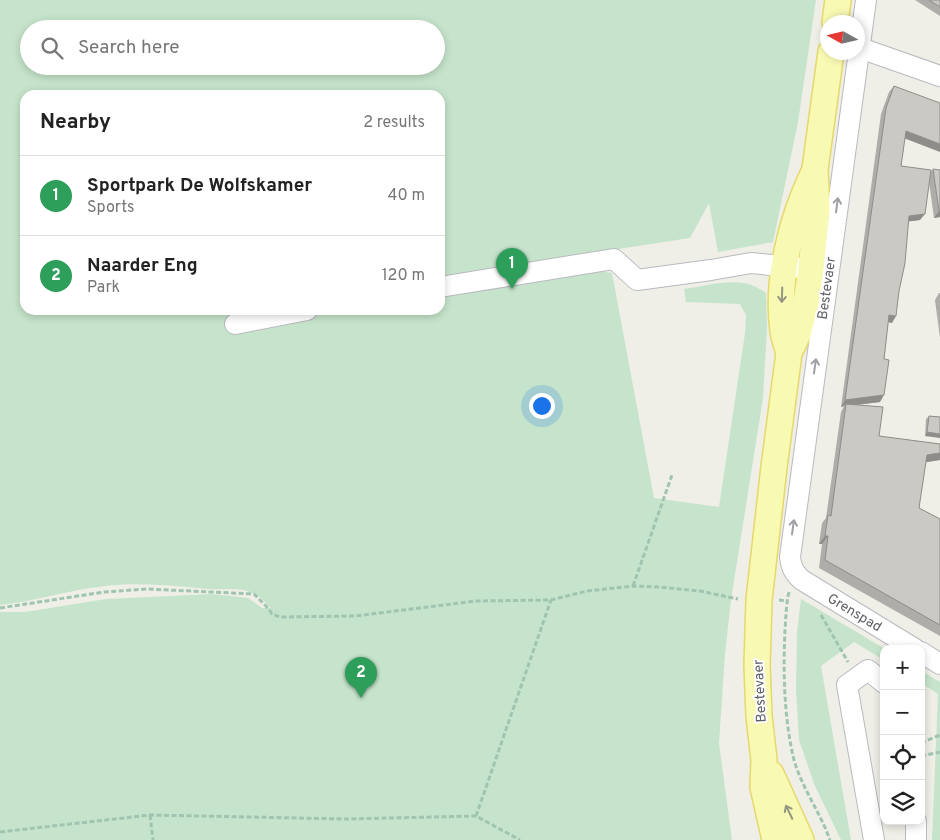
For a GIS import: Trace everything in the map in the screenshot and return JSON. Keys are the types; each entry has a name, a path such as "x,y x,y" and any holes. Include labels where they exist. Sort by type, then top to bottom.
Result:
{"main road":[{"path":"836,15 838,0"},
{"name":"Bestevaer","path":"775,840 763,787 764,760 759,716 757,665 758,600 789,353 798,334 806,303 811,268 817,210 814,169 830,60"},
{"name":"Bestevaer","path":"789,353 783,331 782,291 785,266 793,224 802,196 814,169"},
{"name":"Bestevaer","path":"764,760 801,840"}],"street":[{"name":"Bestevaer","path":"864,15 866,0"},
{"path":"865,50 940,76"},
{"name":"Bestevaer","path":"796,574 791,566 791,546 858,60"},
{"path":"445,287 614,259 637,280 751,263 811,268"},
{"path":"235,324 281,315"},
{"name":"Grenspad","path":"796,574 802,580 908,645"},
{"path":"925,655 940,664"},
{"path":"874,840 847,685 868,670 880,680"},
{"path":"916,825 916,840"}],"path":[{"path":"633,586 672,475"},
{"path":"0,608 104,592 147,588 254,594 272,614 280,617 355,616 476,601 551,600 586,591 633,586 700,591 739,600"},
{"path":"476,816 551,600"},
{"name":"Bestevaer","path":"787,601 784,648 785,702 794,760 808,798 824,824 830,840"},
{"path":"819,611 856,677"},
{"path":"925,741 940,735"},
{"path":"925,755 940,752"},
{"path":"150,815 153,840"},
{"path":"0,832 150,815 347,819 476,816 520,840"}],"green space":[{"path":"0,0 816,0 798,122 773,242 718,252 709,203 690,238 579,255 586,269 612,273 654,498 719,507 745,333 746,315 740,304 686,302 684,289 716,283 737,282 757,287 766,293 767,328 763,398 731,600 719,743 732,840 0,840 0,612 25,612 106,599 212,594 248,598 262,608 271,608 256,595 242,590 144,584 92,588 0,605"},
{"path":"801,599 880,646 880,658 854,642 821,666 851,840 841,840 815,786 799,740 796,690 797,632"},
{"path":"925,673 940,682 940,840 932,840 938,694 925,686"}],"building":[{"path":"929,0 940,0 940,7"},
{"path":"894,86 940,103 940,144 906,131 901,166 931,170 925,214 909,216 905,263 896,316 889,315 884,359 889,360 884,395 845,400 886,108"},
{"path":"933,169 940,170 940,211 939,211"},
{"path":"846,404 883,407 879,436 940,444 940,453 927,455 919,508 940,519 940,625 825,560 828,536 825,536 828,515 831,516"},
{"path":"929,416 940,417 940,434 927,432"}],"place":[{"name":"Sportpark De Wolfskamer","path":"512,289"},
{"name":"Naarder Eng","path":"361,698"}]}
